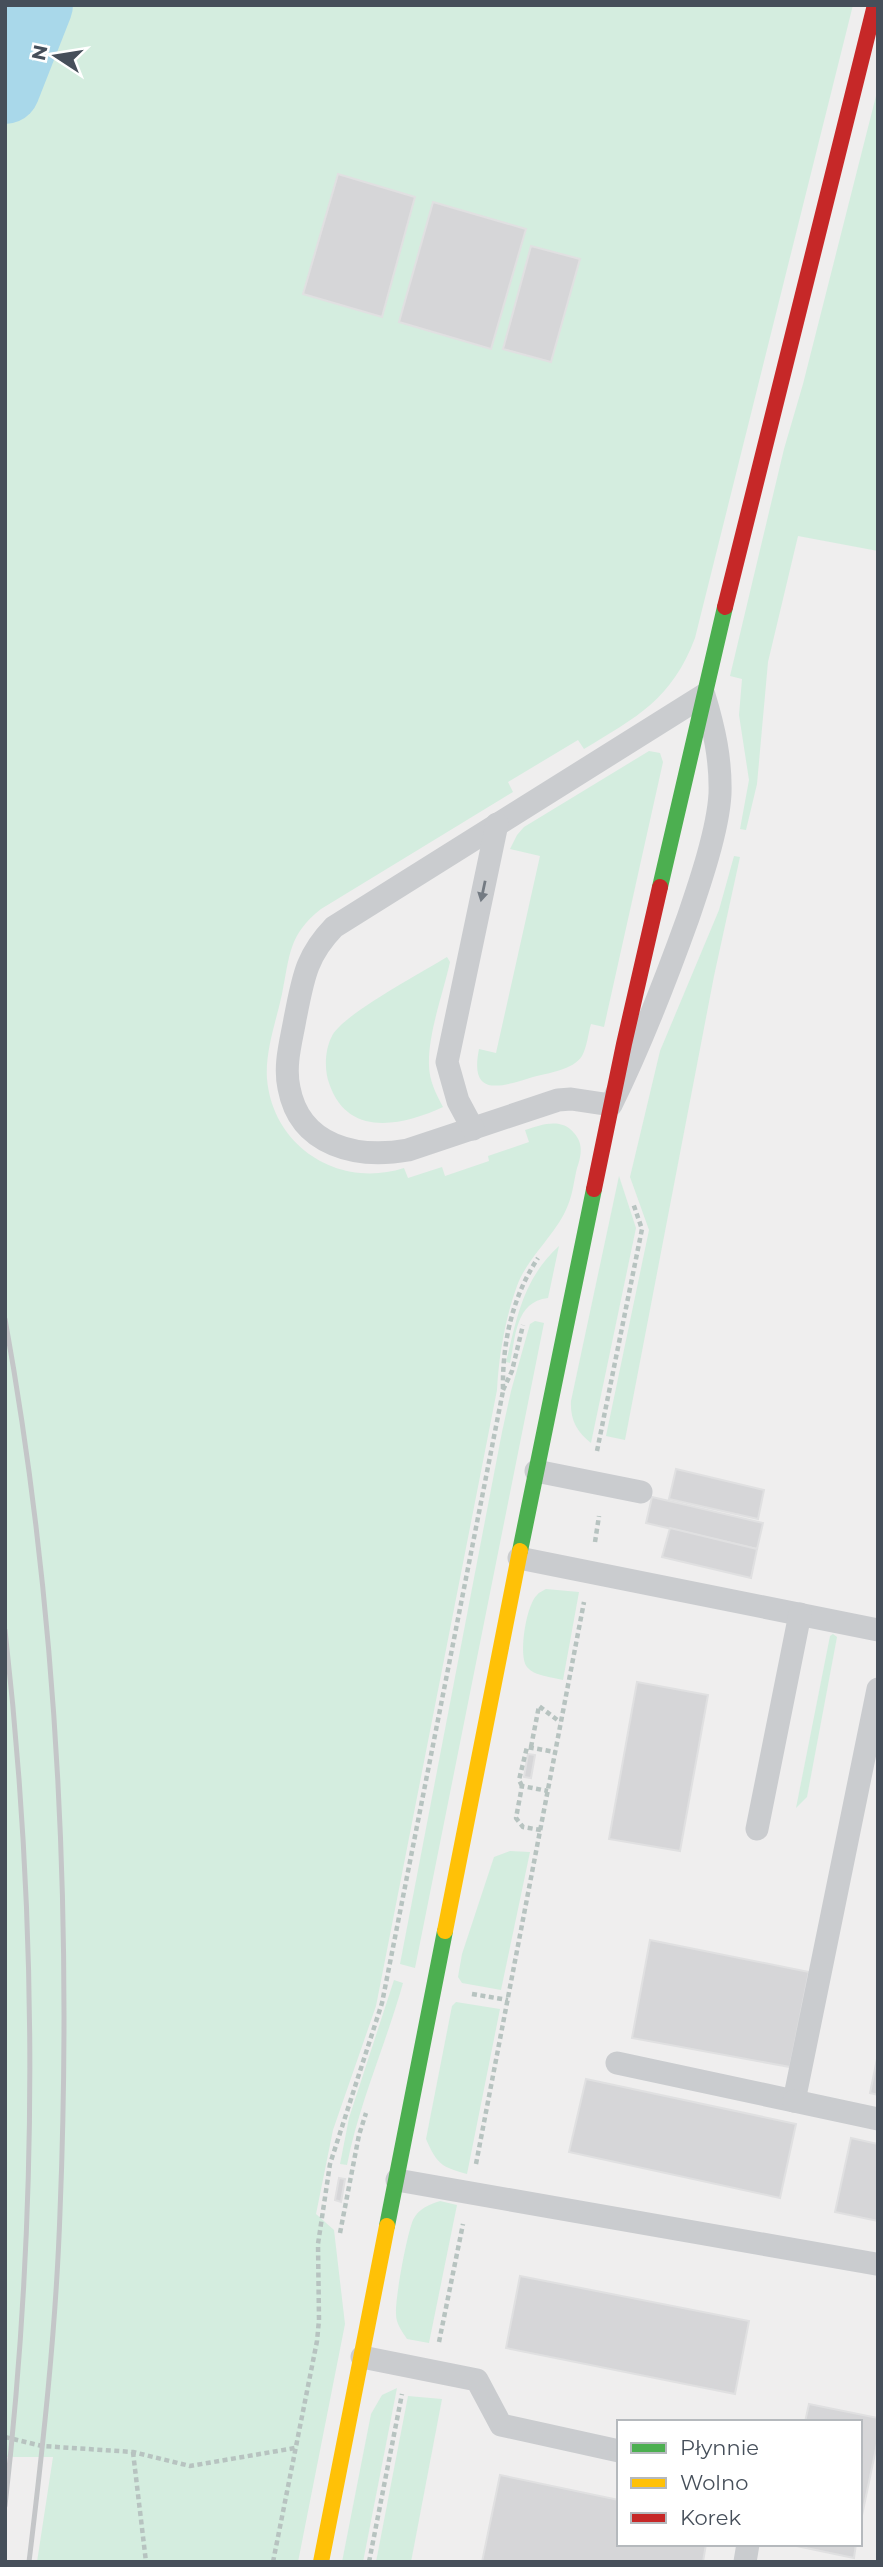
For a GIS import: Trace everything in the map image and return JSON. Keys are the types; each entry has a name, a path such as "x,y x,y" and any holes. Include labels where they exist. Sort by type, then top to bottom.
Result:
{"main road":[{"path":"321,2562 536,1471 611,1105 749,506 875,5"}],"lane":[{"path":"704,695 716,734 720,768 719,798 710,841 702,876 657,1006 611,1105 571,1099 558,1100 408,1150 387,1154 368,1154 332,1144 304,1122 294,1107 288,1087 287,1062 305,969 322,939 334,927 704,695"},
{"path":"473,1129 458,1101 447,1062 497,824"},
{"path":"536,1471 641,1492"},
{"path":"519,1558 878,1630"},
{"path":"757,1829 800,1614"},
{"path":"794,2101 878,1689"},
{"path":"617,2063 878,2119"},
{"path":"397,2180 470,2195 876,2264"},
{"path":"362,2357 477,2380 502,2425 617,2451"}],"path":[{"path":"369,2562 403,2390 421,2388 438,2349 541,1830 599,1521 597,1445 642,1229 631,1197"},
{"path":"273,2562 317,2341 318,2244 330,2164 382,2003 503,1391"},
{"path":"531,1747 539,1706 561,1722"},
{"path":"541,1830 523,1827 516,1818 522,1786 519,1780 524,1752 527,1747 531,1747 555,1752"},
{"path":"522,1786 548,1791"},
{"path":"467,1993 508,2000"},
{"path":"5,2437 43,2446 133,2452 190,2466 295,2448"},
{"path":"133,2452 146,2562"}],"green space":[{"path":"5,5 853,5 695,638 686,659 664,691 620,727 584,749 578,740 508,782 513,792 321,909 296,937 289,957 268,1058 267,1079 272,1103 282,1125 296,1143 313,1157 356,1173 380,1173 404,1168 408,1178 442,1167 445,1176 489,1161 488,1156 529,1142 525,1130 551,1124 569,1128 577,1137 581,1150 568,1205 557,1226 522,1275 509,1311 497,1390 376,2006 333,2130 316,2214 334,2230 345,2324 298,2562 37,2562 53,2457 5,2457"},
{"path":"878,88 878,551 798,536 768,662 757,784 746,830 740,829 749,780 739,715 742,679 730,676 784,449"},
{"path":"649,751 660,753 663,762 604,1027 591,1024 582,1056 573,1065 510,1084 490,1085 483,1082 477,1065 479,1049 496,1053 540,856 510,849 517,835 524,827"},
{"path":"734,856 740,857 714,976 625,1440 606,1436 649,1230 630,1177 660,1051 719,910"},
{"path":"447,957 450,962 429,1053 429,1071 443,1107 394,1122 362,1120 349,1113 337,1101 327,1077 327,1053 332,1036 351,1016 367,1005"},
{"path":"619,1176 636,1228 591,1443 575,1425 571,1401"},
{"path":"559,1246 548,1298 537,1301 523,1313 510,1363 506,1362 518,1314 529,1285"},
{"path":"535,1321 544,1323 415,1968 400,1964 502,1432 530,1324"},
{"path":"546,1589 579,1592 563,1680 534,1672 524,1661 523,1642 530,1609 538,1594"},
{"path":"833,1634 837,1637 807,1797 796,1808 830,1636"},
{"path":"510,1851 530,1852 501,1990 462,1983 458,1977 462,1954 494,1857"},
{"path":"394,1980 403,1983 358,2119 347,2165 340,2164 349,2118"},
{"path":"456,2002 500,2009 467,2174 441,2163 426,2139 452,2006"},
{"path":"440,2201 457,2205 429,2343 407,2339 397,2321 396,2306 413,2220 428,2205"},
{"path":"397,2388 363,2562 342,2562 371,2414 382,2395"},
{"path":"408,2396 442,2399 411,2562 376,2562"}],"building":[{"path":"338,174 415,197 382,317 303,294"},
{"path":"433,202 526,229 491,349 399,322"},
{"path":"531,246 580,259 551,362 503,349"},
{"path":"676,1469 764,1490 758,1519 669,1499"},
{"path":"652,1497 763,1523 757,1549 646,1523"},
{"path":"670,1528 757,1549 751,1578 662,1557"},
{"path":"637,1682 708,1695 680,1851 609,1839"},
{"path":"528,1754 535,1755 531,1778 524,1777"},
{"path":"650,1940 809,1972 790,2067 632,2038"},
{"path":"878,2054 878,2095 870,2093"},
{"path":"586,2079 796,2124 780,2198 569,2152"},
{"path":"851,2138 878,2144 878,2221 835,2212"},
{"path":"339,2178 345,2179 341,2202 335,2200"},
{"path":"520,2276 749,2321 735,2394 506,2348"},
{"path":"809,2404 878,2418 878,2439 862,2515 862,2420 805,2420"},
{"path":"500,2475 617,2500 617,2546 706,2546 703,2562 482,2562"},
{"path":"797,2546 856,2546 854,2558"}],"waterway":[{"path":"5,89 38,5"}],"railway":[{"path":"5,1319 38,1540 49,1652 62,1876 63,2100 58,2256 48,2387 29,2562"},
{"path":"5,1630 24,1849 30,2068 24,2287 5,2506"}],"traffic: fast":[{"path":"660,887 725,607"},
{"path":"520,1551 594,1189"},
{"path":"387,2226 445,1931"}],"traffic: slow":[{"path":"445,1931 520,1551"},
{"path":"321,2562 387,2226"}],"traffic: jam":[{"path":"725,607 875,5"},
{"path":"594,1189 660,887"}]}
